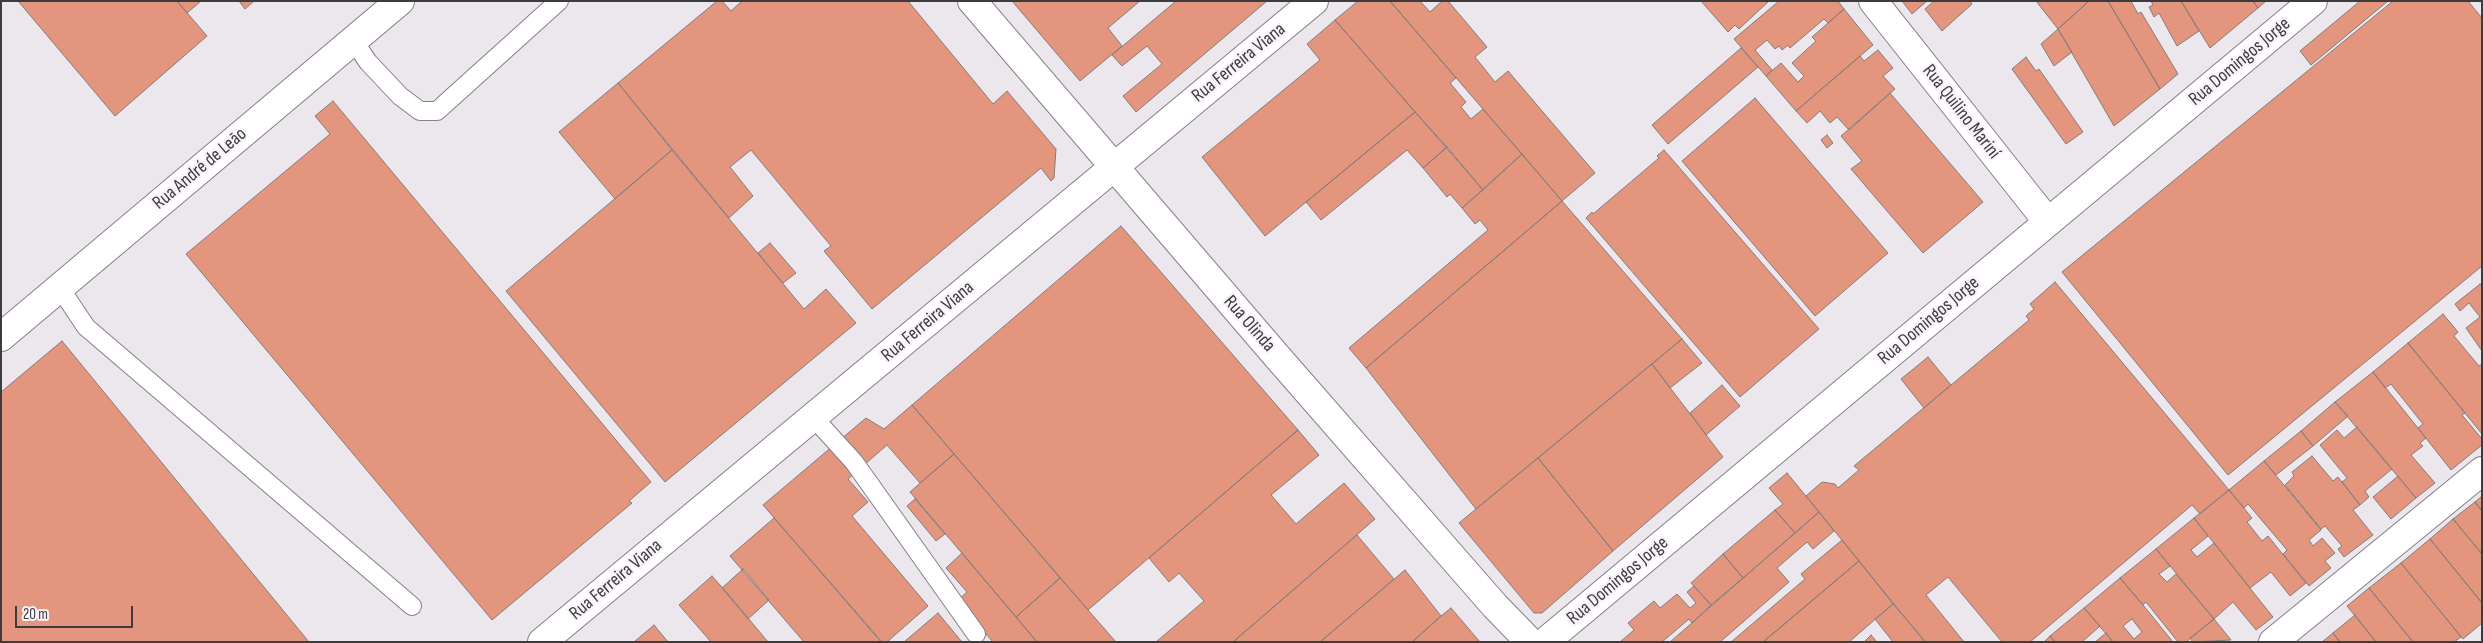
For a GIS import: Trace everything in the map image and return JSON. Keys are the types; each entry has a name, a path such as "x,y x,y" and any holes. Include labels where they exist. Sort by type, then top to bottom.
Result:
{"street":[{"name":"Rua André de Leão","path":"1,337 400,1"},
{"name":"Rua Olinda","path":"972,1 1113,167 1488,598 1530,642"},
{"name":"Rua Ferreira Viana","path":"542,642 1314,1"},
{"name":"Rua Quilino Mariní","path":"1873,1 2048,222"},
{"name":"Rua Domingos Jorge","path":"1545,642 2314,1"},
{"path":"2273,642 2482,470"}],"lane":[{"path":"353,40 368,62 400,96 420,111 437,111 559,1"},
{"path":"60,288 86,327 412,606"},
{"path":"813,417 854,462 976,634"}],"building":[{"path":"18,1 177,1 207,36 115,116"},
{"path":"177,1 201,1 187,13"},
{"path":"239,1 254,1 245,9"},
{"path":"717,1 722,1 731,11 742,1 908,1 993,104 1007,91 1056,149 1054,178 1051,181 1041,168 872,309 824,251 831,246 751,150 730,167 753,196 729,218 618,83"},
{"path":"1012,1 1140,1 1108,28 1122,46 1080,81"},
{"path":"1176,1 1267,1 1136,112 1123,96 1162,64 1147,46 1122,66 1112,55"},
{"path":"1358,1 1390,1 1456,78 1450,83 1466,102 1461,107 1471,119 1483,109 1522,154 1483,190 1335,20"},
{"path":"1390,1 1420,1 1430,12 1442,1 1448,1 1487,47 1475,57 1495,82 1508,71 1595,173 1562,201"},
{"path":"1701,1 1769,1 1739,29 1735,25 1728,32"},
{"path":"1779,1 1838,1 1844,9 1828,23 1824,19 1790,48 1788,45 1782,50 1779,46 1775,49 1767,40 1755,50 1772,70 1766,76 1734,39"},
{"path":"1902,1 1927,1 1912,14"},
{"path":"1934,1 1970,1 1972,4 1942,31 1925,9"},
{"path":"2036,1 2089,1 2058,29"},
{"path":"2089,1 2108,1 2160,89 2114,126 2058,29"},
{"path":"2108,1 2131,1 2138,14 2141,12 2178,74 2160,89"},
{"path":"2151,1 2181,1 2199,31 2177,46 2159,13 2154,17 2149,7 2153,5"},
{"path":"2181,1 2253,1 2258,8 2210,48"},
{"path":"2253,1 2266,1 2258,8"},
{"path":"2360,1 2388,1 2311,65 2300,51"},
{"path":"2393,1 2468,1 2482,18 2482,266 2228,475 2062,272"},
{"path":"1844,9 1873,45 1796,111 1766,76 1781,63 1798,82 1804,76 1792,63 1816,41 1812,37"},
{"path":"1335,20 1415,112 1265,236 1202,157 1320,60 1307,44"},
{"path":"2058,29 2072,52 2054,66 2041,44"},
{"path":"1741,48 1758,67 1668,144 1652,125"},
{"path":"1878,50 1893,68 1883,76 1895,89 1849,130 1837,117 1830,123 1820,111 1807,123 1796,111 1860,56 1864,61"},
{"path":"2026,57 2036,71 2039,69 2083,132 2066,144 2012,69"},
{"path":"618,83 672,150 615,199 559,132"},
{"path":"1890,93 1983,202 1923,253 1851,169 1862,161 1841,136"},
{"path":"1755,98 1888,253 1815,316 1682,161"},
{"path":"333,101 651,482 629,501 632,503 492,620 186,254 330,134 315,116"},
{"path":"1415,112 1447,147 1423,168 1407,150 1321,220 1306,202"},
{"path":"1827,135 1833,143 1827,148 1821,140"},
{"path":"1447,147 1483,190 1462,208 1450,194 1447,197 1423,168"},
{"path":"672,150 804,309 826,289 856,323 665,482 506,291"},
{"path":"1664,150 1819,329 1740,397 1586,218 1659,158 1657,156"},
{"path":"1522,154 1562,201 1366,368 1349,348 1488,230 1480,220 1475,224 1462,208"},
{"path":"1562,201 1682,339 1476,509 1366,368"},
{"path":"1121,226 1298,430 1088,610 912,405"},
{"path":"770,243 796,273 783,283 758,253"},
{"path":"2055,282 2229,490 2200,514 2192,505 2030,642 2002,642 1948,577 1926,595 1964,642 1925,642 1806,496 1822,482 1835,484 1838,488 1859,470 1854,466 2029,320 2026,316 2034,309 2030,304"},
{"path":"2480,284 2482,286 2482,351 2466,328 2480,317 2469,303 2460,311 2455,304"},
{"path":"2443,314 2458,332 2454,336 2479,366 2482,364 2482,434 2408,343"},
{"path":"1682,339 1702,363 1670,388 1652,364"},
{"path":"62,341 309,642 1,642 1,392"},
{"path":"2408,343 2465,413 2462,415 2482,439 2482,445 2451,470 2418,428 2423,424 2391,384 2385,388 2373,372"},
{"path":"1928,357 1951,385 1924,408 1901,379"},
{"path":"1652,364 1723,457 1613,551 1538,458"},
{"path":"2373,372 2426,438 2420,443 2423,446 2411,455 2435,483 2416,498 2335,402"},
{"path":"1722,385 1740,406 1706,435 1690,413"},
{"path":"2335,402 2348,416 2313,446 2301,431"},
{"path":"912,405 954,454 920,483 887,445 848,479 868,502 852,516 928,606 887,642 882,642 763,505 866,418 884,429"},
{"path":"2357,427 2392,469 2365,491 2369,497 2360,505 2342,482 2347,478 2320,445 2337,430 2344,438"},
{"path":"1298,430 1319,455 1271,495 1296,524 1344,483 1375,519 1233,642 1156,642 1204,601 1179,573 1169,582 1149,558"},
{"path":"2301,431 2313,446 2276,475 2264,461"},
{"path":"954,454 1060,578 1016,617 910,492"},
{"path":"2312,456 2333,481 2338,477 2360,505 2353,510 2373,535 2344,557 2338,549 2342,546 2325,526 2321,529 2285,485 2294,476 2292,472"},
{"path":"1538,458 1613,551 1542,613 1534,613 1459,523"},
{"path":"2264,461 2321,530 2309,540 2313,546 2322,538 2335,553 2325,561 2331,568 2309,586 2283,554 2287,550 2248,504 2244,508 2229,490"},
{"path":"1787,473 1819,512 1795,533 1775,510 1783,504 1769,488"},
{"path":"2398,476 2416,498 2391,519 2373,497"},
{"path":"2229,490 2252,518 2247,522 2262,541 2268,536 2306,583 2290,596 2271,572 2250,588 2194,518"},
{"path":"2482,497 2482,511 2475,502"},
{"path":"915,499 945,534 936,541 907,506"},
{"path":"2475,502 2482,511 2482,554 2453,519"},
{"path":"1775,510 1795,533 1743,578 1723,554"},
{"path":"1819,512 1834,531 1813,549 1807,542 1777,568 1789,582 1720,642 1670,642"},
{"path":"774,518 881,642 804,642 730,556"},
{"path":"2194,518 2208,536 2191,550 2197,557 2214,543 2273,617 2256,630 2233,602 2214,619 2156,549"},
{"path":"2453,519 2482,554 2482,603 2430,539"},
{"path":"1357,535 1394,579 1320,642 1233,642"},
{"path":"2430,539 2482,603 2482,623 2463,639 2401,563"},
{"path":"1842,540 1859,561 1763,642 1731,642 1805,579 1801,574"},
{"path":"2156,549 2170,566 2159,574 2167,582 2176,574 2214,619 2186,642 2178,642 2146,602 2143,605 2120,578"},
{"path":"962,553 1037,642 993,642 957,601 967,592 946,568"},
{"path":"1723,554 1743,578 1711,605 1691,583"},
{"path":"1859,561 1893,604 1849,642 1763,642"},
{"path":"2401,563 2461,637 2454,642 2413,642 2369,588"},
{"path":"743,569 769,600 748,619 722,588"},
{"path":"1405,570 1441,616 1412,642 1320,642"},
{"path":"712,576 768,642 711,642 679,605"},
{"path":"1060,578 1116,642 1037,642 1016,617"},
{"path":"2120,578 2173,642 2113,642 2084,608","holes":["2132,619 2142,632 2134,639 2123,626"]},
{"path":"1694,586 1711,605 1692,623 1689,619 1662,642 1620,642 1634,630 1628,623 1654,601 1660,608 1677,594 1690,608 1696,603 1687,592"},
{"path":"2369,588 2413,642 2376,642 2347,606"},
{"path":"1893,604 1925,642 1893,642 1875,619"},
{"path":"1451,608 1480,642 1412,642 1441,616"},
{"path":"2084,608 2100,626 2082,642 2055,642 2050,636"},
{"path":"938,613 962,642 904,642"},
{"path":"2355,615 2376,642 2340,642 2333,633"},
{"path":"2214,619 2231,640 2193,642 2190,638"},
{"path":"654,625 668,642 634,642"},
{"path":"2106,633 2113,642 2095,642"},
{"path":"2333,633 2340,642 2322,642"},
{"path":"1871,635 1877,642 1864,642"},
{"path":"2050,636 2055,642 2044,642"}]}
